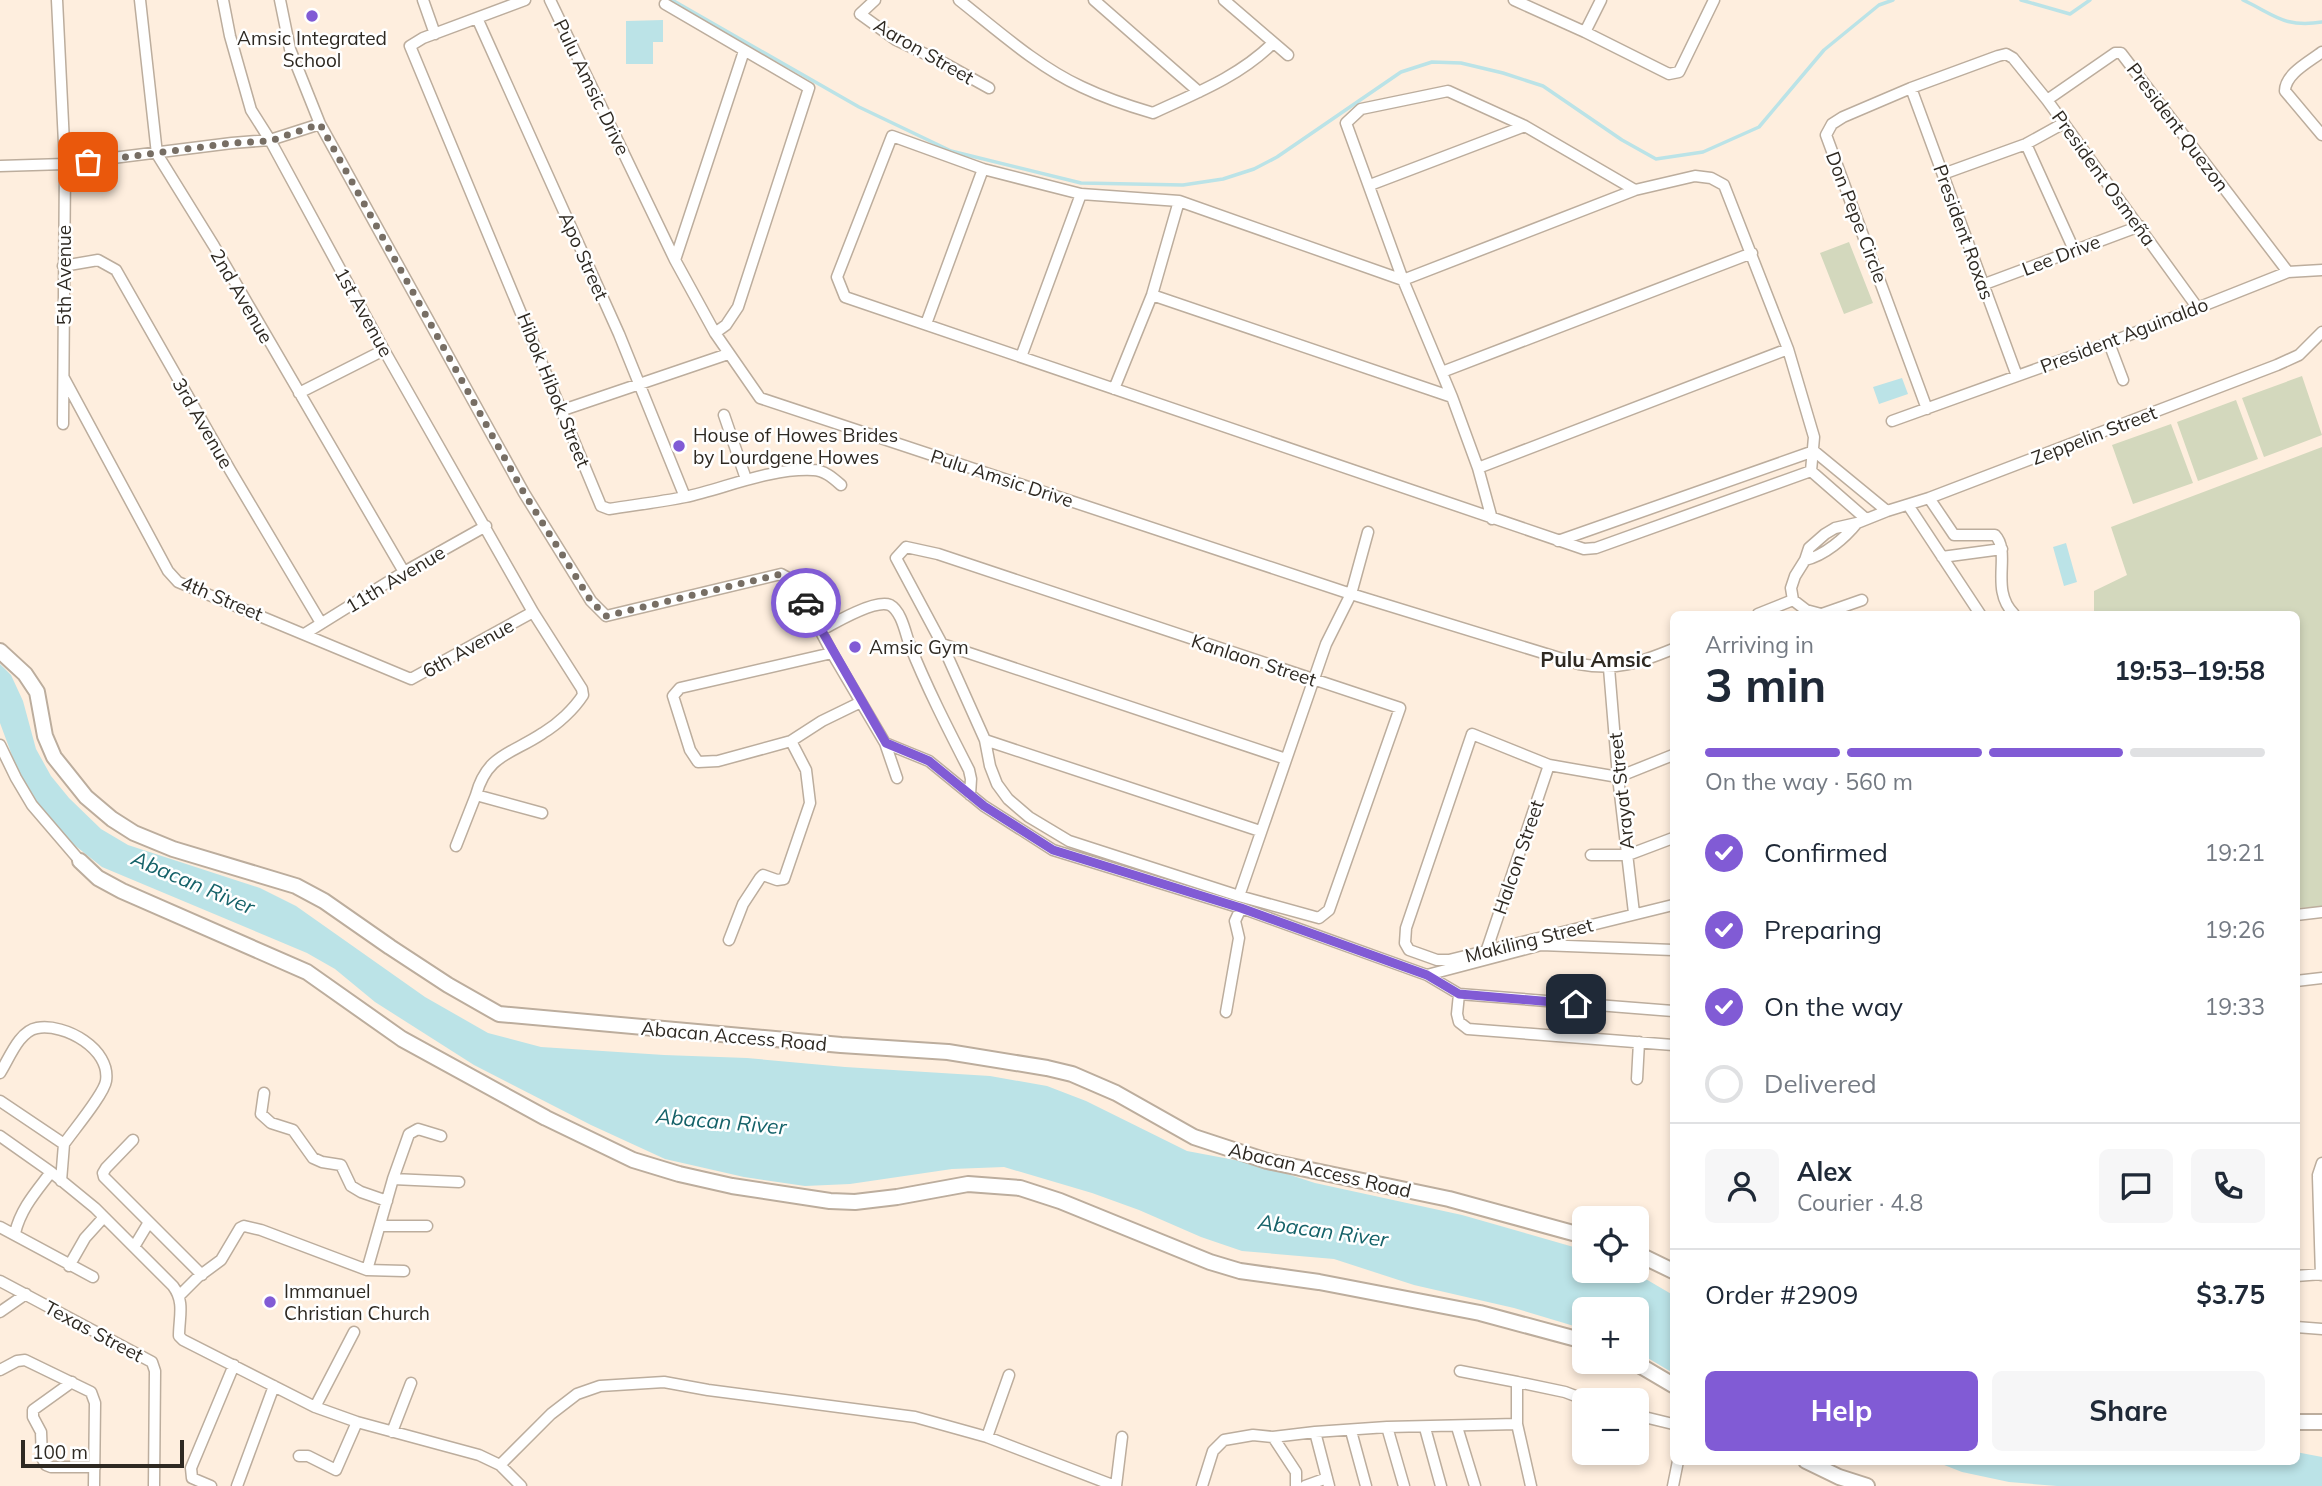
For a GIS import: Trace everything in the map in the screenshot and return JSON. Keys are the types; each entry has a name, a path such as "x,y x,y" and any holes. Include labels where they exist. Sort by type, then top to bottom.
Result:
{"street":[{"name":"5th Avenue","path":"57,0 65,164 64,424"},
{"name":"2nd Avenue","path":"140,0 157,154 214,246 404,572"},
{"name":"1st Avenue","path":"223,0 251,110 384,350 533,612 578,682 583,695 542,734 492,763 479,782 476,795"},
{"path":"280,0 290,49 320,124 524,493 591,601 606,616 781,574 790,579 799,590 832,653 886,743 897,778"},
{"path":"423,0 435,34 524,0"},
{"name":"Aaron Street","path":"875,0 860,14 896,40 989,88"},
{"path":"959,0 1025,51 1080,86 1153,113 1230,77 1254,62 1272,44"},
{"path":"1094,0 1199,92"},
{"path":"1224,0 1288,55"},
{"path":"1514,0 1668,74 1679,72 1714,0"},
{"path":"1585,32 1601,0"},
{"name":"Pulu Amsic Drive","path":"550,1 676,260 715,333 755,393 767,401 1351,594 1579,664 1609,668 1644,660 1670,650"},
{"path":"666,5 809,90 738,307 726,325 715,333"},
{"name":"Apo Street","path":"477,18 619,334 685,497"},
{"name":"Hibok Hibok Street","path":"435,34 410,46 601,506 609,509 685,497 746,479 816,470 831,476 841,485"},
{"path":"676,260 744,51"},
{"path":"2322,52 2285,84 2285,92 2322,135"},
{"name":"President Quezon","path":"2047,100 2115,53 2121,54 2288,272"},
{"name":"Don Pepe Circle","path":"1927,409 1826,135 1832,124 1843,117 1911,88 2006,54"},
{"name":"President Osmeña","path":"2006,54 2013,58 2047,100 2197,307"},
{"name":"President Roxas","path":"1911,88 2017,376"},
{"path":"1492,519 1478,468 1452,397 1403,280 1346,123 1361,109 1448,91 1525,126 1635,190"},
{"path":"1943,174 2026,144 2064,123"},
{"path":"0,166 65,164 232,143 270,141 320,124"},
{"path":"1370,185 1525,126"},
{"path":"892,136 983,169 1081,194 1179,201 1403,280 1635,190 1695,176 1711,178 1724,185 1788,349 1814,437 1811,471 1597,548 1584,549 845,297 837,277 892,136"},
{"path":"2026,144 2074,250"},
{"path":"926,324 983,169"},
{"path":"1021,357 1081,194"},
{"path":"1114,390 1152,295 1179,201"},
{"name":"Lee Drive","path":"1982,285 2140,226"},
{"path":"1442,372 1752,253"},
{"name":"3rd Avenue","path":"63,266 99,260 116,270 321,623"},
{"name":"President Aguinaldo","path":"1892,421 2109,343 2288,272 2322,270"},
{"path":"1152,295 1452,397"},
{"name":"Zeppelin Street","path":"1793,600 1791,588 1809,548 1835,528 1929,498 2277,365 2299,355 2322,332"},
{"path":"2109,343 2123,380"},
{"path":"1478,468 1788,349"},
{"path":"299,393 384,350"},
{"path":"563,410 728,354"},
{"name":"4th Street","path":"64,378 168,571 178,582 402,675"},
{"path":"724,415 746,479"},
{"path":"1814,451 1887,511"},
{"path":"1557,541 1814,451"},
{"path":"1811,471 1832,489 1861,521"},
{"path":"1832,489 1842,474"},
{"path":"1929,498 1954,535 1995,535 1999,540 2002,549 2001,585 2007,607 2011,611"},
{"path":"1909,505 1978,611"},
{"name":"11th Avenue","path":"306,633 404,572 486,526"},
{"path":"942,643 985,740 997,784 1029,817 1069,841 1240,896 1326,643 1351,594 1368,533"},
{"name":"Kanlaon Street","path":"942,643 896,558 906,547 918,548 1400,708 1329,910 1319,918 1240,896"},
{"path":"1942,557 2002,549"},
{"path":"1766,611 1793,600 1810,611"},
{"path":"1831,611 1862,600"},
{"path":"820,631 879,604 897,610 911,648 969,770 970,795"},
{"name":"6th Avenue","path":"402,675 411,679 533,612"},
{"path":"942,643 1286,759"},
{"name":"Abacan Access Road","path":"0,651 25,674 37,692 46,736 58,763 86,797 112,819 134,833 173,849 296,886 324,901 448,985 499,1014 948,1052 1047,1068 1072,1074 1104,1087 1194,1137 1267,1161 1458,1201 1572,1233"},
{"path":"832,653 680,688 673,696 690,750 698,762 718,761 791,741 822,721 861,702"},
{"name":"Arayat Street","path":"1609,668 1618,777 1634,913"},
{"name":"Makiling Street","path":"1549,765 1472,734 1406,928 1405,943 1409,950 1437,960 1462,957 1670,906"},
{"path":"985,740 1260,831"},
{"path":"729,940 743,904 760,878 763,875 777,880 784,879 810,803 806,770 791,741"},
{"path":"886,743 929,761 970,795 1053,850 1241,908 1427,975 1459,994 1670,1011"},
{"path":"0,745 32,804 80,861 99,878 122,891 307,972 402,1039 558,1124 633,1160 732,1186 830,1201 855,1202 897,1198 968,1184 1020,1188 1060,1201 1210,1262 1240,1271 1320,1282 1480,1313 1572,1338"},
{"path":"1549,765 1618,777 1670,756"},
{"name":"Halcon Street","path":"1487,949 1549,765"},
{"path":"456,846 476,795 542,813"},
{"path":"1591,855 1628,855 1670,839"},
{"path":"1226,1012 1239,938 1235,921 1241,908"},
{"path":"2300,915 2322,912"},
{"path":"1427,975 1541,945 1670,950"},
{"path":"2300,981 2322,978"},
{"path":"1459,994 1459,1022 1468,1028 1670,1045"},
{"path":"0,1073 22,1037 37,1028 68,1032 90,1044 98,1052 106,1074 104,1088 64,1144 61,1181"},
{"path":"1637,1079 1639,1042"},
{"path":"264,1093 261,1114 271,1123 293,1130 313,1158 341,1165 351,1186 387,1200"},
{"path":"0,1101 64,1144"},
{"path":"367,1270 393,1179 412,1131 426,1130 441,1136"},
{"path":"0,1136 51,1172 104,1217 180,1295 179,1336 183,1340 315,1407 357,1422 479,1455 500,1465 522,1486"},
{"path":"133,1140 103,1173 104,1177 202,1275"},
{"path":"2300,1276 2322,1275 2322,1163"},
{"path":"15,1233 18,1219 26,1204 51,1172"},
{"path":"393,1179 458,1182"},
{"path":"69,1266 85,1238 104,1217"},
{"path":"134,1247 149,1223"},
{"path":"180,1295 221,1260 240,1228 244,1226 367,1270 404,1271"},
{"path":"381,1226 426,1226"},
{"path":"0,1227 93,1277"},
{"path":"1649,1259 1670,1270"},
{"name":"Texas Street","path":"0,1281 152,1362 155,1371 154,1486"},
{"path":"0,1312 26,1294"},
{"path":"2300,1327 2322,1329"},
{"path":"315,1407 354,1332"},
{"path":"0,1370 25,1360 92,1392 95,1398 94,1486"},
{"path":"211,1486 192,1478 191,1468 234,1365"},
{"path":"1460,1370 1572,1395"},
{"path":"1649,1371 1670,1383"},
{"path":"987,1437 1009,1375"},
{"path":"72,1382 33,1410 33,1417 41,1432 42,1458 46,1465 51,1467 95,1467"},
{"path":"500,1465 551,1415 577,1394 600,1386 664,1382 708,1391 896,1413 987,1437 1111,1485 1122,1437"},
{"path":"1517,1382 1517,1424 1531,1486"},
{"path":"392,1432 411,1384"},
{"path":"237,1486 274,1386"},
{"path":"1649,1418 1670,1423"},
{"path":"299,1456 308,1456 336,1469 357,1422"},
{"path":"2300,1422 2322,1422"},
{"path":"1202,1486 1213,1451 1224,1440 1253,1435 1273,1437 1387,1427 1517,1424"},
{"path":"1387,1427 1404,1486"},
{"path":"1457,1427 1475,1486"},
{"path":"1425,1428 1441,1486"},
{"path":"1351,1431 1366,1486"},
{"path":"1306,1486 1328,1482 1315,1432"},
{"path":"1273,1437 1296,1472 1296,1486"},
{"path":"1673,1486 1677,1465"},
{"path":"1814,1465 1867,1486"}],"green space":[{"path":"1849,242 1873,303 1844,314 1820,253"},
{"path":"2302,376 2322,435 2264,457 2242,398"},
{"path":"2236,400 2258,459 2198,481 2177,422"},
{"path":"2171,424 2193,483 2133,504 2112,445"},
{"path":"2322,447 2322,907 2300,908 2300,611 2094,611 2094,591 2127,575 2111,527"}],"water":[{"path":"663,20 663,42 653,42 653,64 626,64 626,21"},
{"path":"1902,378 1908,394 1879,404 1873,387"},
{"path":"2066,543 2077,582 2064,586 2053,547"},
{"name":"Abacan River","path":"0,664 11,675 23,701 36,749 51,776 101,829 128,845 260,888 296,906 425,997 488,1033 541,1047 747,1058 990,1076 1047,1086 1086,1101 1187,1151 1256,1164 1315,1183 1462,1215 1572,1247 1572,1283 1649,1281 1670,1293 1670,1371 1649,1359 1649,1297 1572,1297 1572,1325 1514,1308 1414,1285 1334,1259 1242,1251 1092,1193 1004,1167 952,1169 850,1184 805,1186 744,1177 665,1159 591,1125 474,1065 375,1002 335,969 307,953 102,867 73,844 40,807 20,777 0,723"},
{"path":"2300,1453 2322,1457 2322,1486 2057,1486 2009,1482 1962,1472 1944,1465 2300,1465"}],"waterway":[{"path":"672,0 859,107 951,151 1081,183 1183,185 1223,179 1254,169 1277,157 1401,72 1432,62 1461,63 1543,86 1622,140 1656,159 1703,152 1759,127 1824,50 1879,5 1893,0"},
{"path":"2021,0 2070,14 2090,0"},
{"path":"2243,0 2289,22 2322,22"}],"way so far":[{"path":"88,162 232,143 270,141 320,124 524,493 591,601 606,616 781,574 790,579 806,603"}],"place":[{"name":"Amsic Integrated School","path":"312,16"},
{"name":"House of Howes Brides by Lourdgene Howes","path":"679,446"},
{"name":"Amsic Gym","path":"855,647"},
{"name":"Immanuel Christian Church","path":"270,1302"}],"district":[{"name":"Pulu Amsic","path":"1596,660"}],"route":[{"path":"806,603 832,653 886,743 929,761 984,806 1053,850 1241,908 1427,975 1459,994 1576,1004"}]}
